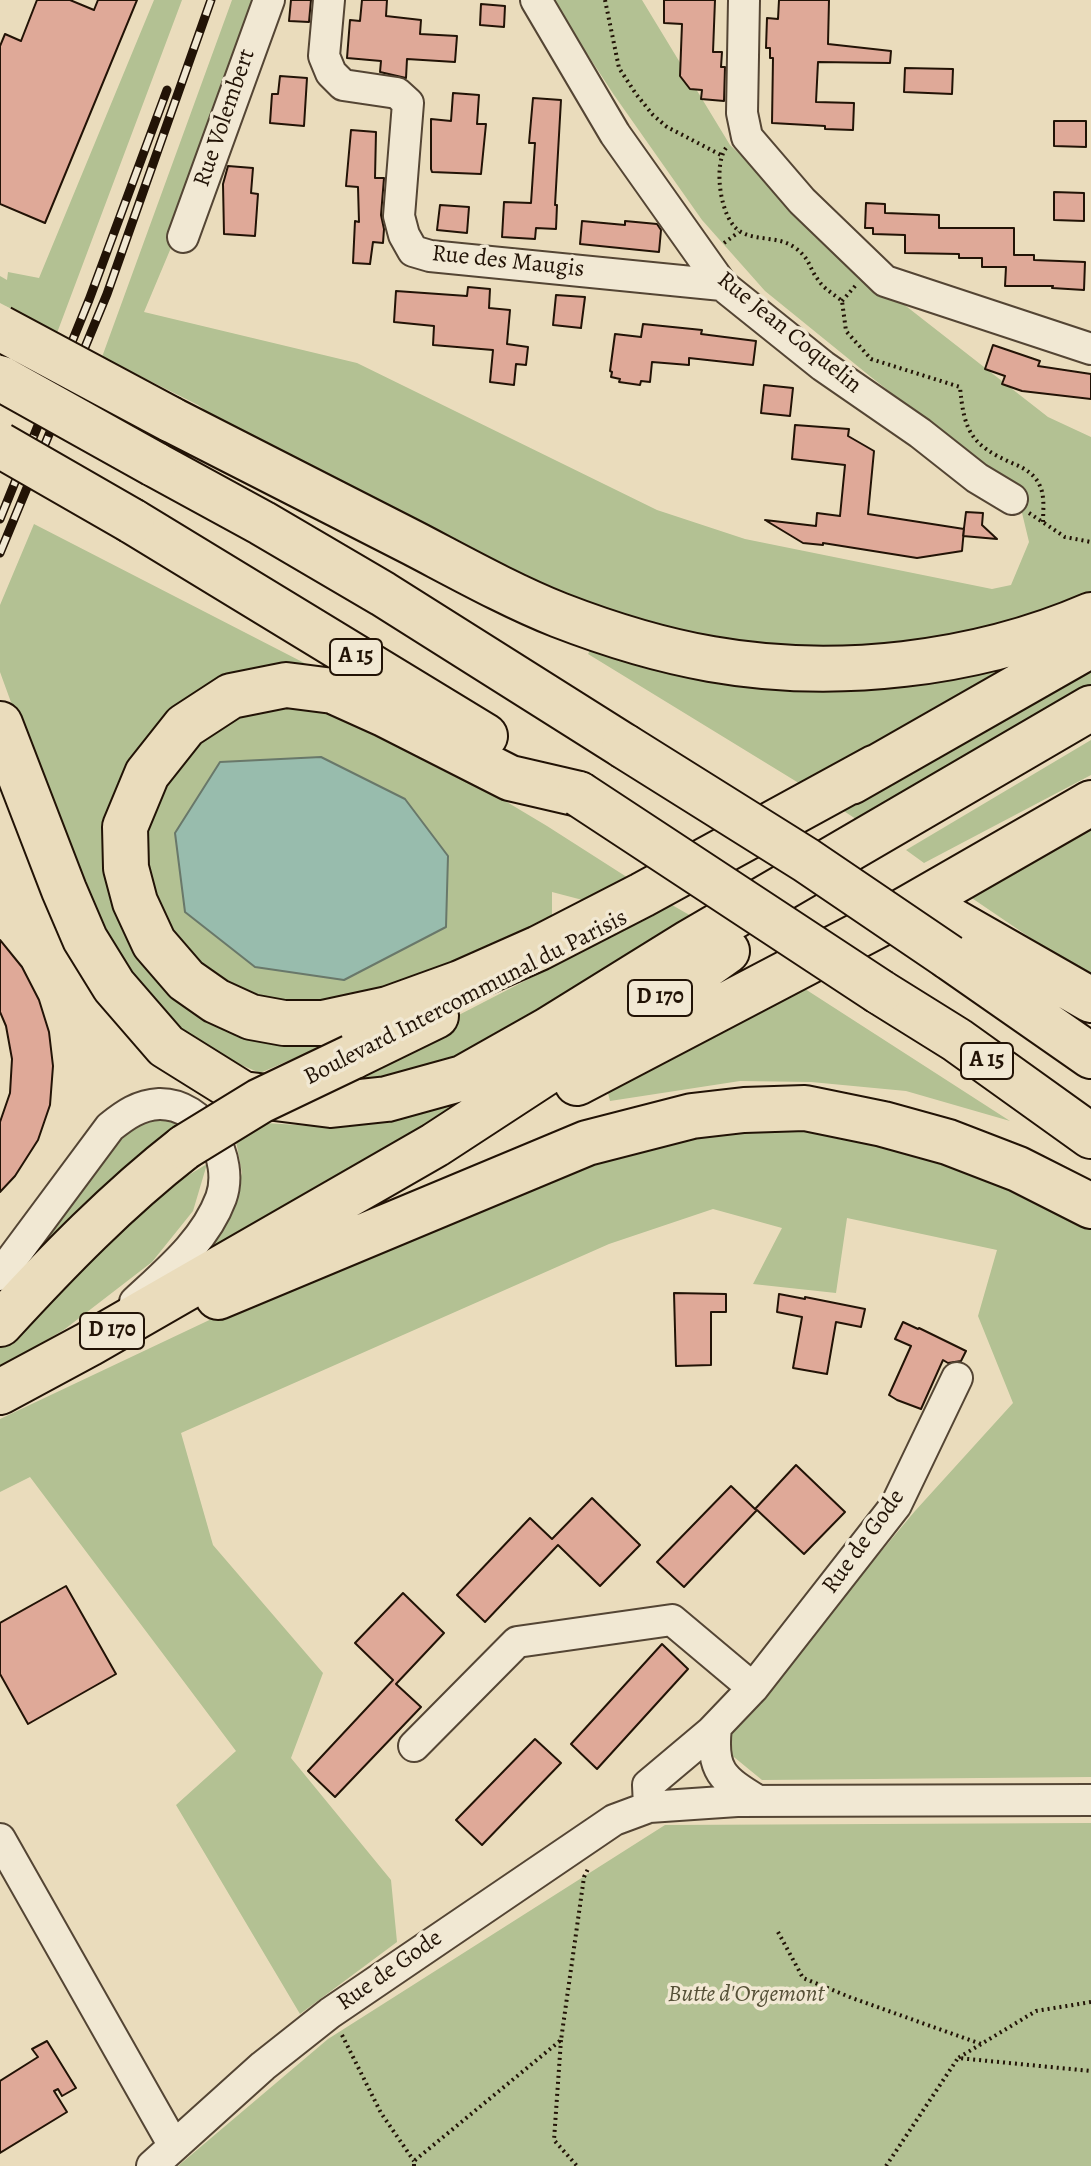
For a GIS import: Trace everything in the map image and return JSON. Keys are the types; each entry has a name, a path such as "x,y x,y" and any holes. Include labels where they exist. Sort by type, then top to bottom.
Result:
{"highway":[{"path":"0,328 471,573 558,615 632,640 711,659 803,669 907,665 983,650 1091,615"},
{"name":"A 15","path":"0,378 262,523 383,594 806,860 951,939 1091,1056"},
{"name":"A 15","path":"0,445 132,521 579,794 957,1040 1091,1136"},
{"name":"Boulevard Intercommunal du Parisis","path":"0,1324 115,1206 185,1147 260,1101 538,967 628,919 876,767 1091,645"},
{"path":"579,794 510,778 333,691 286,685 231,696 185,726 147,774 125,827 126,868 135,902 154,943 186,980 216,1001 251,1017 284,1023 323,1023 388,1009 460,983 539,948 656,888 876,767"},
{"path":"0,724 85,939 114,986 155,1034 166,1046 243,1094 331,1105 387,1099 463,1078 1091,708"},
{"name":"D 170","path":"0,1393 435,1145 924,824 1091,721"},
{"path":"223,1266 882,923 1091,803"},
{"path":"951,939 1091,1000"},
{"path":"0,1393 270,1274 587,1143 692,1116 805,1108 883,1124 948,1142 1018,1169 1091,1206"}],"street":[{"name":"Rue Volembert","path":"183,237 269,0"},
{"name":"Rue des Maugis","path":"329,0 324,56 331,73 343,85 397,93 408,103 399,216 404,235 413,251 430,256 722,285"},
{"name":"Rue Jean Coquelin","path":"536,0 615,134 722,285 823,366 920,433 977,478 1012,499"},
{"path":"744,0 742,113 747,137 802,201 885,281 1091,349"},
{"path":"0,1275 110,1127 130,1111 160,1104 185,1110 202,1121 219,1149 225,1172 222,1196 209,1223 165,1274 89,1344"},
{"name":"Rue de Gode","path":"649,1807 648,1785 716,1727 753,1688 896,1505 957,1378"},
{"path":"414,1746 517,1642 672,1620 753,1688"},
{"path":"716,1727 716,1761 721,1774 729,1783 758,1801"},
{"name":"Rue de Gode","path":"163,2156 263,2066 330,2013 614,1820 649,1807 758,1801 1091,1800"},
{"path":"0,1839 163,2156"}],"path":[{"path":"605,0 619,68 636,94 667,127 721,155"},
{"path":"747,137 728,145 721,155 720,193 730,220 739,232 785,242 796,248 810,262 819,281 842,301 846,331 871,359 960,387 963,415 975,440 1034,476 1042,488 1043,523"},
{"path":"1012,499 1065,537 1091,542"},
{"path":"577,2166 554,2140 561,2040 584,1877 590,1865"},
{"path":"778,1932 803,1978 981,2044"},
{"path":"886,2166 958,2058 1036,2011 1091,2004"},
{"path":"330,2013 381,2113 414,2163 561,2040"},
{"path":"958,2058 1091,2071"}],"green space":[{"path":"154,0 182,0 57,333 0,303 0,276 7,280 8,272 39,278"},
{"path":"232,0 264,0 212,150 144,312 357,363 657,510 745,539 992,589 1011,585 1029,542 1017,492 765,291 702,220 552,0 642,0 730,145 879,285 1048,417 1091,437 1091,594 1018,627 821,655 684,638 533,592 234,432 198,405 102,357"},
{"path":"34,524 316,669 224,678 172,708 131,760 140,957 355,1032 260,1073 197,1046 157,1015 77,884 0,672 0,605"},
{"path":"595,642 1017,665 802,785 588,654"},
{"path":"1091,659 1091,688 859,821 836,806"},
{"path":"269,700 358,713 633,881 594,903 552,892 552,920 391,994 324,1005 261,1003 214,984 143,900 140,845 184,744"},
{"path":"1091,740 1091,775 924,863 906,850"},
{"path":"1091,816 1091,979 957,888"},
{"path":"672,905 700,921 522,1029 409,1079 325,1084"},
{"path":"788,978 1010,1121 906,1091 811,1082 740,1081 610,1101 607,1089"},
{"path":"483,1088 493,1094 190,1264 228,1215 242,1173 236,1141 266,1123 328,1127"},
{"path":"157,1117 179,1121 0,1295 0,1289 115,1134"},
{"path":"745,1125 881,1136 1091,1223 1091,1777 762,1780 729,1753 729,1733 915,1511 1013,1403 978,1316 997,1250 847,1218 836,1293 753,1284 782,1228 713,1209 609,1244 181,1433 213,1545 323,1673 291,1758 391,1880 397,1942 300,2014 176,1805 236,1751 30,1477 0,1492 0,1419 275,1289 590,1160"},
{"path":"207,1164 193,1211 152,1262 65,1329 0,1368 0,1342 147,1200"},
{"name":"Butte d'Orgemont","path":"1091,1823 1091,2166 178,2166 328,2039 665,1825"}],"shaded area":[{"path":"321,757 405,799 448,856 446,927 344,980 255,967 185,912 175,833 220,762"}],"building":[{"path":"37,0 70,0 94,10 98,0 137,0 45,223 0,204 0,46 5,34 21,41"},
{"path":"291,0 311,0 309,22 289,21"},
{"path":"362,0 387,0 386,16 421,20 420,34 457,36 455,62 407,59 406,78 380,72 381,61 347,58 350,20 360,21"},
{"path":"664,0 715,0 713,52 722,52 724,101 701,99 702,90 690,89 680,76 682,24 664,23"},
{"path":"779,0 829,0 828,44 891,51 890,63 818,62 816,102 854,103 853,130 772,123 773,58 770,58 770,48 766,48 767,18 778,19"},
{"path":"481,4 505,6 504,27 480,25"},
{"path":"905,68 953,69 952,94 904,92"},
{"path":"280,76 307,78 304,126 270,123 272,94 278,94"},
{"path":"453,93 479,95 477,124 486,124 481,174 432,172 431,119 451,121"},
{"path":"533,98 561,100 556,229 536,228 535,239 502,237 504,202 531,203 535,143 529,143"},
{"path":"1054,121 1086,121 1086,147 1054,146"},
{"path":"351,130 376,132 375,178 384,178 381,215 383,243 373,242 370,264 353,263 355,221 359,222 358,187 346,186"},
{"path":"228,166 253,168 251,193 258,194 255,236 224,234 223,184"},
{"path":"1054,192 1084,193 1084,221 1054,220"},
{"path":"866,203 885,204 885,213 939,215 939,228 1014,228 1014,255 1034,255 1034,260 1085,262 1084,290 1053,286 1005,286 1006,267 982,267 982,258 959,258 959,254 905,253 905,235 873,234 873,228 865,228"},
{"path":"440,205 469,207 467,233 437,230"},
{"path":"582,221 657,224 661,230 659,252 580,244"},
{"path":"468,287 490,289 489,308 510,310 507,344 528,347 526,365 516,364 514,385 490,382 493,350 433,345 434,326 394,322 396,291 467,296"},
{"path":"556,295 585,297 581,328 553,325"},
{"path":"643,324 702,330 701,334 756,341 753,365 689,358 689,365 652,362 650,382 641,381 640,385 619,382 620,379 611,377 610,371 615,334 641,337"},
{"path":"993,345 1040,361 1038,366 1091,374 1091,399 1022,391 1002,384 1005,376 985,369"},
{"path":"764,385 793,388 790,416 761,413"},
{"path":"795,425 849,429 848,436 874,451 868,514 964,529 962,551 917,558 823,543 803,543 765,520 816,526 817,513 840,516 845,465 792,459"},
{"path":"966,512 983,513 982,525 997,539 963,536"},
{"path":"0,940 22,967 39,1000 49,1032 53,1066 50,1105 38,1140 15,1176 0,1192 0,1122 10,1093 12,1059 0,1012"},
{"path":"674,1293 726,1294 726,1312 711,1312 711,1365 676,1366"},
{"path":"779,1294 865,1309 861,1327 836,1322 827,1374 793,1368 802,1317 777,1312"},
{"path":"903,1322 966,1351 961,1361 948,1363 943,1360 921,1409 889,1395 911,1346 895,1339"},
{"path":"796,1465 845,1512 804,1554 757,1510 684,1587 657,1562 731,1486 755,1509"},
{"path":"592,1498 640,1545 600,1586 558,1545 485,1622 457,1595 530,1518 552,1539"},
{"path":"66,1586 116,1674 28,1724 0,1674 0,1623"},
{"path":"403,1593 444,1633 396,1684 421,1707 335,1797 308,1771 393,1680 355,1643"},
{"path":"662,1644 688,1669 597,1769 571,1744"},
{"path":"535,1739 561,1763 482,1845 456,1820"},
{"path":"47,2041 76,2088 62,2096 58,2089 54,2091 67,2112 0,2153 0,2081 38,2057 32,2049"}],"railway":[{"path":"0,553 107,294 211,0"},
{"path":"0,519 89,300 167,90"}]}
